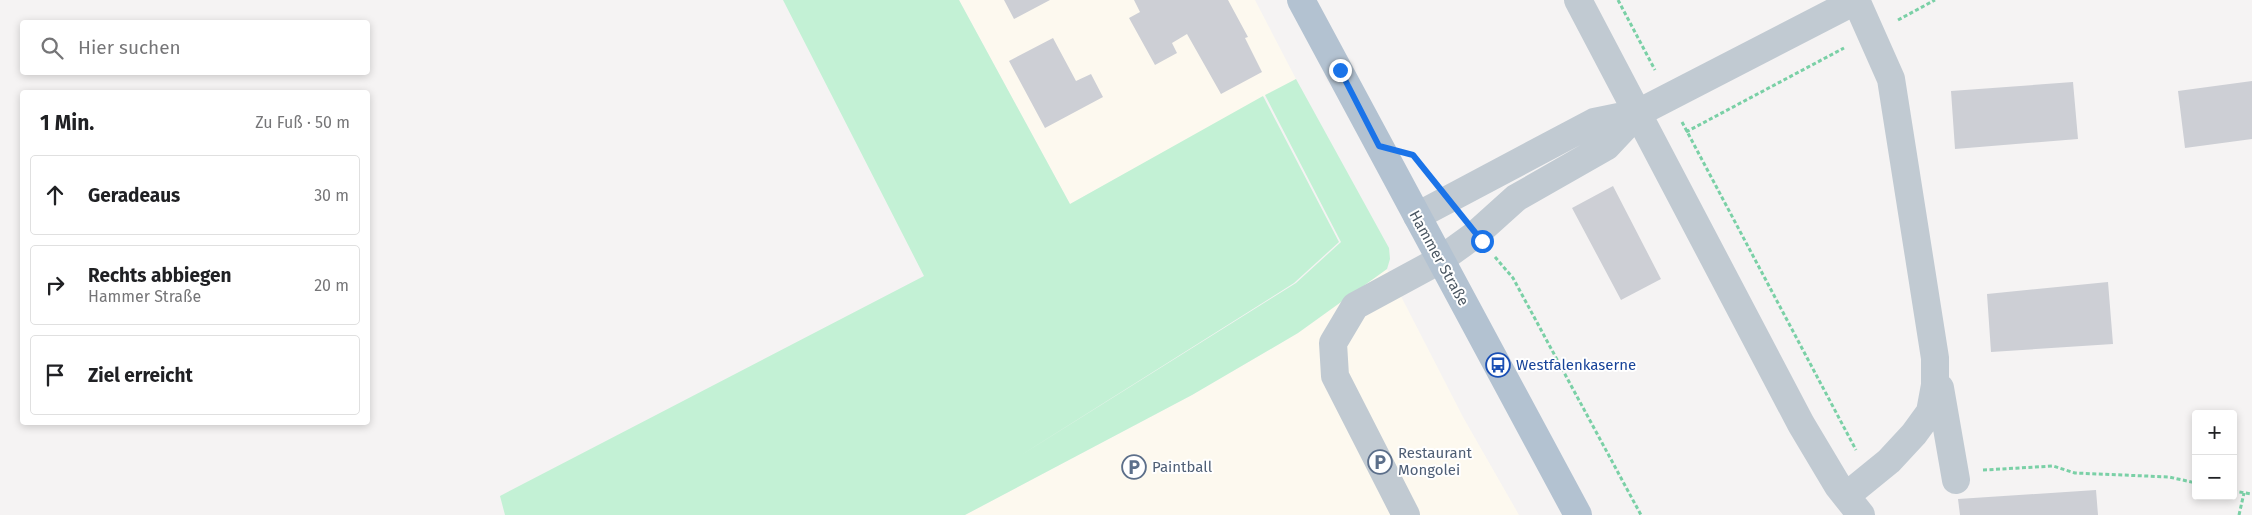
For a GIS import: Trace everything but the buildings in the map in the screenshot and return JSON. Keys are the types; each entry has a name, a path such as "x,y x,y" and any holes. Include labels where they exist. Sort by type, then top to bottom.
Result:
{"main road":[{"name":"Hammer Straße","path":"1301,0 1578,515"}],"lane":[{"path":"1578,0 1801,424 1854,505 1870,476 1889,461 1914,434 1930,412 1934,385 1934,358"},
{"path":"1417,216 1594,122 1638,113 1856,0 1891,80 1934,358 1955,476"},
{"path":"1406,515 1335,376 1333,343 1355,306 1440,260 1476,234 1516,198 1607,146 1638,113"}],"path":[{"path":"1618,0 1870,476"},
{"path":"1656,148 1935,0"},
{"path":"1476,234 1513,278 1641,515"},
{"path":"1955,476 2053,466 2074,473 2169,477 2192,482"},
{"path":"2237,492 2252,494"},
{"path":"2239,515 2244,493"}],"shaded area":[{"path":"959,0 1255,0 1296,79 1070,204"},
{"path":"1387,269 1463,417 1519,515 965,515 1192,395 1298,333"}],"green space":[{"path":"783,0 959,0 1070,204 1263,96 1339,242 1294,283 1015,459 1296,283 1341,242 1265,95 1296,79 1389,248 1390,259 1387,269 1298,333 1192,395 965,515 505,515 500,496 924,276"}],"place":[{"name":"Westfalenkaserne","path":"1498,365"},
{"name":"Restaurant Mongolei","path":"1380,462"},
{"name":"Paintball","path":"1134,467"}],"route":[{"path":"1340,70 1379,146 1413,155 1482,241"}]}
